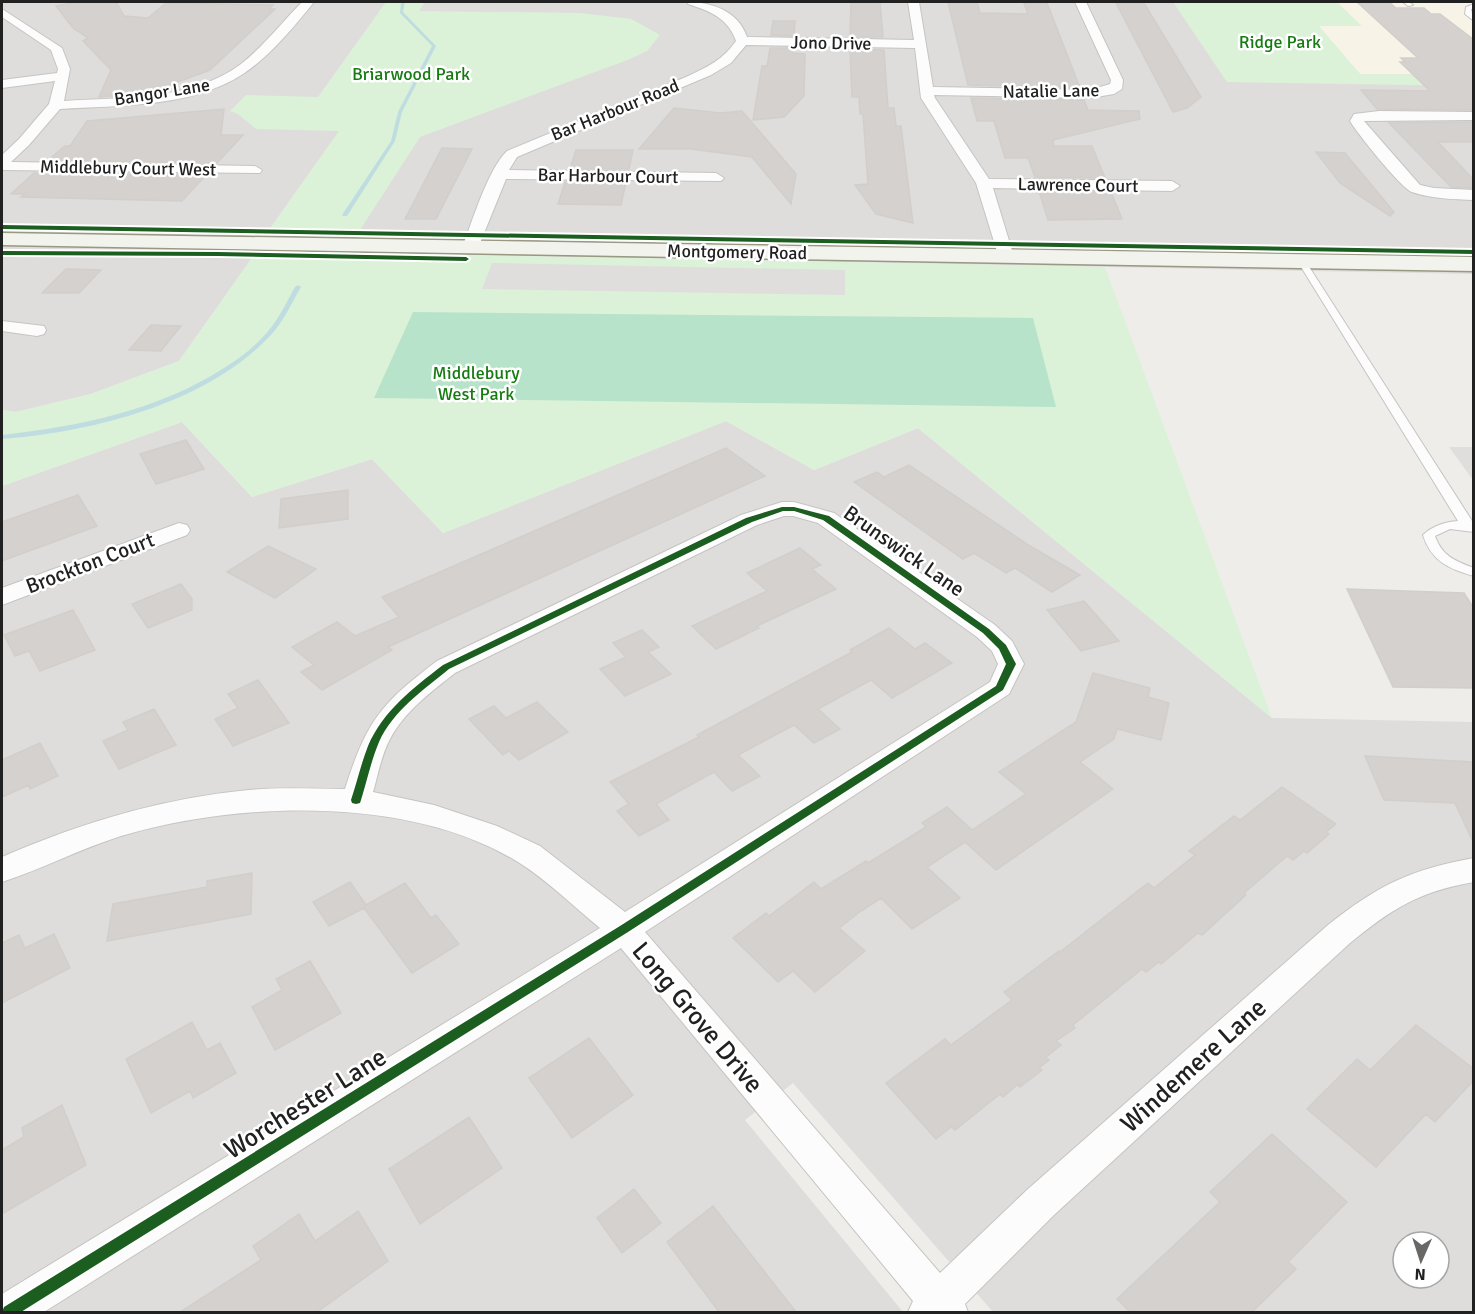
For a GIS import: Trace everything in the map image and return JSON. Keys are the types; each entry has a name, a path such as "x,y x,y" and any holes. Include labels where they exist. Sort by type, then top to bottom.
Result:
{"street":[{"name":"Bangor Lane","path":"56,105 160,96 219,83 245,67 308,2"},
{"path":"699,4 724,2"},
{"path":"915,2 927,91 931,104 984,183 1006,257"},
{"name":"Natalie Lane","path":"927,91 1082,94 1113,89 1117,86 1117,80 1081,2"},
{"path":"699,4 727,17 735,24 742,41"},
{"path":"2,162 24,142 56,105 64,69 56,48 4,7"},
{"name":"Jono Drive","path":"742,41 920,44"},
{"name":"Bar Harbour Road","path":"470,248 507,159 520,149 711,70 734,55 742,41"},
{"path":"2,84 63,76"},
{"path":"1473,116 1368,116 1359,117 1357,121 1362,130 1415,188 1434,193 1473,195"},
{"name":"Middlebury Court West","path":"2,166 255,170"},
{"name":"Bar Harbour Court","path":"500,174 716,178"},
{"name":"Lawrence Court","path":"984,183 1172,186"},
{"name":"Montgomery Road","path":"2,239 1473,264"},
{"path":"2,326 37,330"},
{"name":"Brunswick Lane","path":"356,800 376,739 391,716 410,695 446,667 749,520 782,509 794,509 826,518 986,631 1003,647 1011,664 1000,688 624,929"},
{"name":"Brockton Court","path":"2,597 179,530"},
{"name":"Long Grove Drive","path":"2,870 55,847 120,825 192,809 283,799 356,800 434,816 487,834 529,854 624,929 939,1309"},
{"name":"Windemere Lane","path":"939,1309 1041,1202 1339,934 1401,888 1437,876 1473,870"},
{"name":"Worchester Lane","path":"9,1312 624,929"}],"lane":[{"path":"1473,6 1468,8 1468,14 1473,19"},
{"path":"1302,262 1470,527"},
{"path":"1470,527 1442,526 1429,535 1432,550 1451,564 1473,572"}],"shaded area":[{"path":"2,2 1473,2 1473,274 257,251 179,361 91,394 16,412 2,410"},
{"path":"1337,2 1473,2 1473,75 1360,74 1318,26 1324,26"},
{"path":"492,263 845,270 845,295 482,289"},
{"path":"726,421 814,470 918,428 1272,718 1473,722 1473,1312 993,1312 793,1083 745,1120 903,1312 2,1312 2,486 182,422 252,497 372,459 443,533"},
{"path":"1449,447 1473,447 1473,480"}],"green space":[{"name":"Briarwood Park","path":"386,2 425,2 419,11 580,13 631,19 660,35 647,51 630,59 420,137 358,233 268,231 339,131 256,129 238,114 230,111 246,95 318,97"},
{"name":"Ridge Park","path":"1173,2 1337,2 1362,26 1319,26 1360,74 1473,75 1473,86 1227,82"},
{"name":"Middlebury West Park","path":"257,251 1105,267 1272,718 918,428 814,470 726,421 443,533 372,459 252,497 182,422 2,486 2,410 16,412 91,394 179,361"},
{"path":"413,312 1033,318 1056,407 374,398"}],"building":[{"path":"77,2 116,2 124,16 148,18 166,3 273,5 269,9 275,9 210,70 148,93 99,97 111,70 83,41 88,38 73,28 56,6"},
{"path":"851,2 880,2 883,37 850,37"},
{"path":"948,2 977,2 980,13 1028,14 1024,3 1047,3 1080,88 968,85"},
{"path":"1357,2 1389,2 1396,8 1424,8 1431,14 1440,14 1473,39 1473,110 1377,109 1361,90 1430,91 1400,62 1405,62 1401,58 1418,58"},
{"path":"1116,3 1144,3 1201,97 1187,108 1173,112"},
{"path":"773,21 795,21 794,36 771,35"},
{"path":"770,48 792,48 792,53 805,54 804,96 784,117 753,120 762,66 767,66"},
{"path":"850,49 884,50 888,108 894,108 896,126 901,126 913,223 876,214 855,185 868,184 863,114 860,114 859,97 852,97"},
{"path":"971,98 1084,100 1088,110 1139,111 1140,119 1053,140 1054,146 1092,146 1105,178 1035,177 1028,158 1005,158 994,121 977,121"},
{"path":"674,108 721,113 742,111 796,174 791,204 752,157 691,149 639,149"},
{"path":"224,109 221,135 243,135 217,163 48,160 65,146 70,146 87,121"},
{"path":"1473,122 1473,142 1438,142 1473,179 1473,188 1451,187 1389,123"},
{"path":"442,148 472,149 436,219 405,219"},
{"path":"576,150 633,150 629,169 570,169"},
{"path":"1316,152 1345,153 1394,212 1390,216 1340,183"},
{"path":"34,173 206,175 182,201 21,197 25,194 11,194"},
{"path":"565,182 626,182 621,205 558,204"},
{"path":"1039,191 1111,192 1122,219 1048,220"},
{"path":"66,269 101,270 79,293 42,293"},
{"path":"151,325 181,326 161,351 129,350"},
{"path":"186,440 204,469 156,484 140,454"},
{"path":"726,448 765,476 388,647 392,650 322,690 301,672 314,665 292,647 337,622 355,636 399,617 382,597"},
{"path":"909,465 1030,546 1080,575 1052,592 1015,568 1006,573 974,553 963,559 854,482 877,472 884,477"},
{"path":"348,490 348,519 279,528 281,499"},
{"path":"78,495 97,526 2,561 2,522"},
{"path":"268,546 316,569 275,598 227,572"},
{"path":"800,548 821,565 812,569 836,589 757,626 759,628 716,649 692,626 767,591 747,573"},
{"path":"181,584 192,599 192,610 148,628 132,604"},
{"path":"1347,589 1464,593 1473,607 1473,688 1393,687"},
{"path":"1084,601 1119,641 1081,651 1047,610"},
{"path":"73,610 95,650 40,671 29,651 15,656 4,635"},
{"path":"889,628 915,649 925,643 952,663 892,698 871,680 818,709 840,729 814,743 794,725 738,755 760,776 732,791 714,772 656,804 669,820 639,836 617,811 629,804 610,782 699,737 697,735 852,652 850,650"},
{"path":"642,630 659,647 648,652 671,674 625,696 600,669 626,657 613,643"},
{"path":"1093,673 1150,688 1148,697 1169,703 1161,740 1117,729 1114,739 1080,762 1113,789 996,870 965,842 927,867 960,898 912,929 881,898 861,911 839,928 865,951 815,992 793,971 778,982 733,938 766,913 769,916 814,882 821,889 866,861 868,863 926,827 922,823 947,807 972,830 1026,794 999,772 1076,722"},
{"path":"258,680 289,723 233,746 215,719 238,708 228,694"},
{"path":"537,702 568,732 519,760 509,751 503,755 469,719 494,706 506,718"},
{"path":"154,709 176,745 119,769 103,741 128,730 123,722"},
{"path":"40,743 58,776 30,789 29,785 2,797 2,760"},
{"path":"1365,756 1473,762 1473,842 1455,803 1384,800"},
{"path":"1282,787 1336,824 1326,832 1329,834 1307,853 1304,851 1293,860 1287,856 1244,893 1246,895 1202,935 1198,933 1161,964 1159,962 1146,972 1142,969 1073,1025 1075,1028 1056,1041 1061,1045 1046,1057 1049,1060 1039,1068 1042,1070 1020,1087 1018,1084 1003,1097 1000,1094 955,1130 951,1127 936,1139 886,1083 945,1039 951,1045 1012,1000 1004,992 1060,952 1148,883 1154,888 1195,855 1189,851 1234,816 1240,820"},
{"path":"252,873 251,914 107,941 113,904 207,887 207,881"},
{"path":"350,882 366,905 405,883 431,918 436,915 459,944 412,973 364,908 329,926 313,902"},
{"path":"54,934 70,968 2,1003 2,943 19,935 25,948"},
{"path":"310,961 341,1013 275,1050 252,1007 282,990 276,979"},
{"path":"192,1022 207,1050 220,1043 236,1073 193,1098 190,1091 151,1113 126,1059"},
{"path":"1416,1025 1473,1068 1473,1081 1435,1122 1426,1114 1376,1167 1307,1109 1357,1059 1370,1070"},
{"path":"589,1038 633,1095 572,1138 529,1078"},
{"path":"62,1105 86,1165 2,1214 2,1150 24,1137 22,1128"},
{"path":"469,1117 502,1168 420,1224 389,1169"},
{"path":"1272,1134 1347,1202 1288,1262 1296,1269 1252,1312 1130,1312 1117,1299 1220,1202 1210,1192"},
{"path":"634,1189 661,1223 622,1253 597,1218"},
{"path":"713,1206 796,1312 719,1312 667,1242"},
{"path":"358,1211 388,1261 317,1312 180,1312 261,1260 253,1246 299,1214 315,1241"}],"waterway":[{"path":"345,215 393,141 400,112 434,46 401,12 403,2"},
{"path":"2,437 36,433 107,419 178,396 210,380 240,360 271,332 298,287"}],"cycle path":[{"path":"2,227 1474,252"},
{"path":"2,253 466,259"},
{"path":"9,1312 624,929 1000,688 1011,664 1003,647 986,631 826,518 794,509 782,509 749,520 446,667 407,699 383,726 370,752 356,800"}]}
